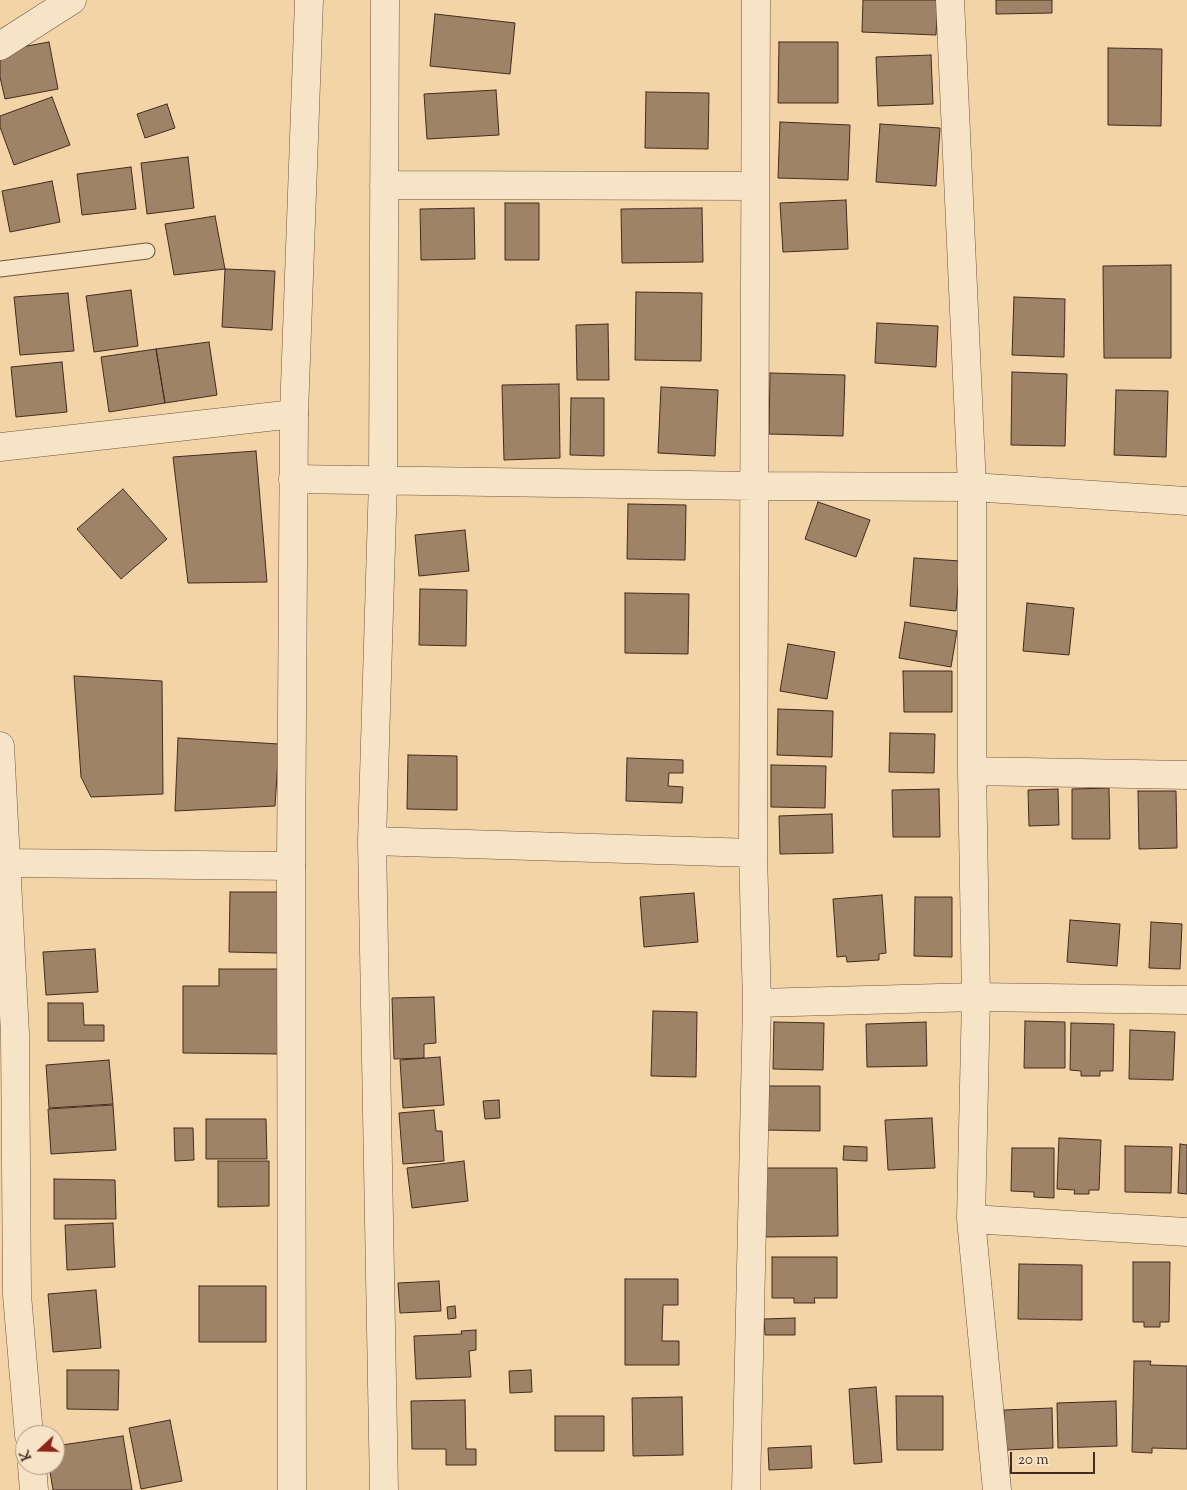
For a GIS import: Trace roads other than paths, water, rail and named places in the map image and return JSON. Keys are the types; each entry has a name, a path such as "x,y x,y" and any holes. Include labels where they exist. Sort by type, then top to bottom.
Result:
{"street":[{"path":"0,46 72,0"},
{"path":"292,1490 291,866 293,479 310,0"},
{"path":"384,1490 372,841 383,480 385,0"},
{"path":"746,1490 757,1003 753,853 756,0"},
{"path":"950,0 972,487 972,771 976,997 971,1219 997,1490"},
{"path":"384,185 755,186"},
{"path":"0,447 294,414"},
{"path":"293,479 754,486 972,487 1187,501"},
{"path":"0,746 6,864 8,1294 28,1425"},
{"path":"972,771 1187,775"},
{"path":"372,841 753,853"},
{"path":"6,864 291,866"},
{"path":"757,1003 976,997 1187,1000"},
{"path":"971,1219 1187,1232"},
{"path":"33,1475 34,1490"}],"lane":[{"path":"0,270 147,252"}]}
